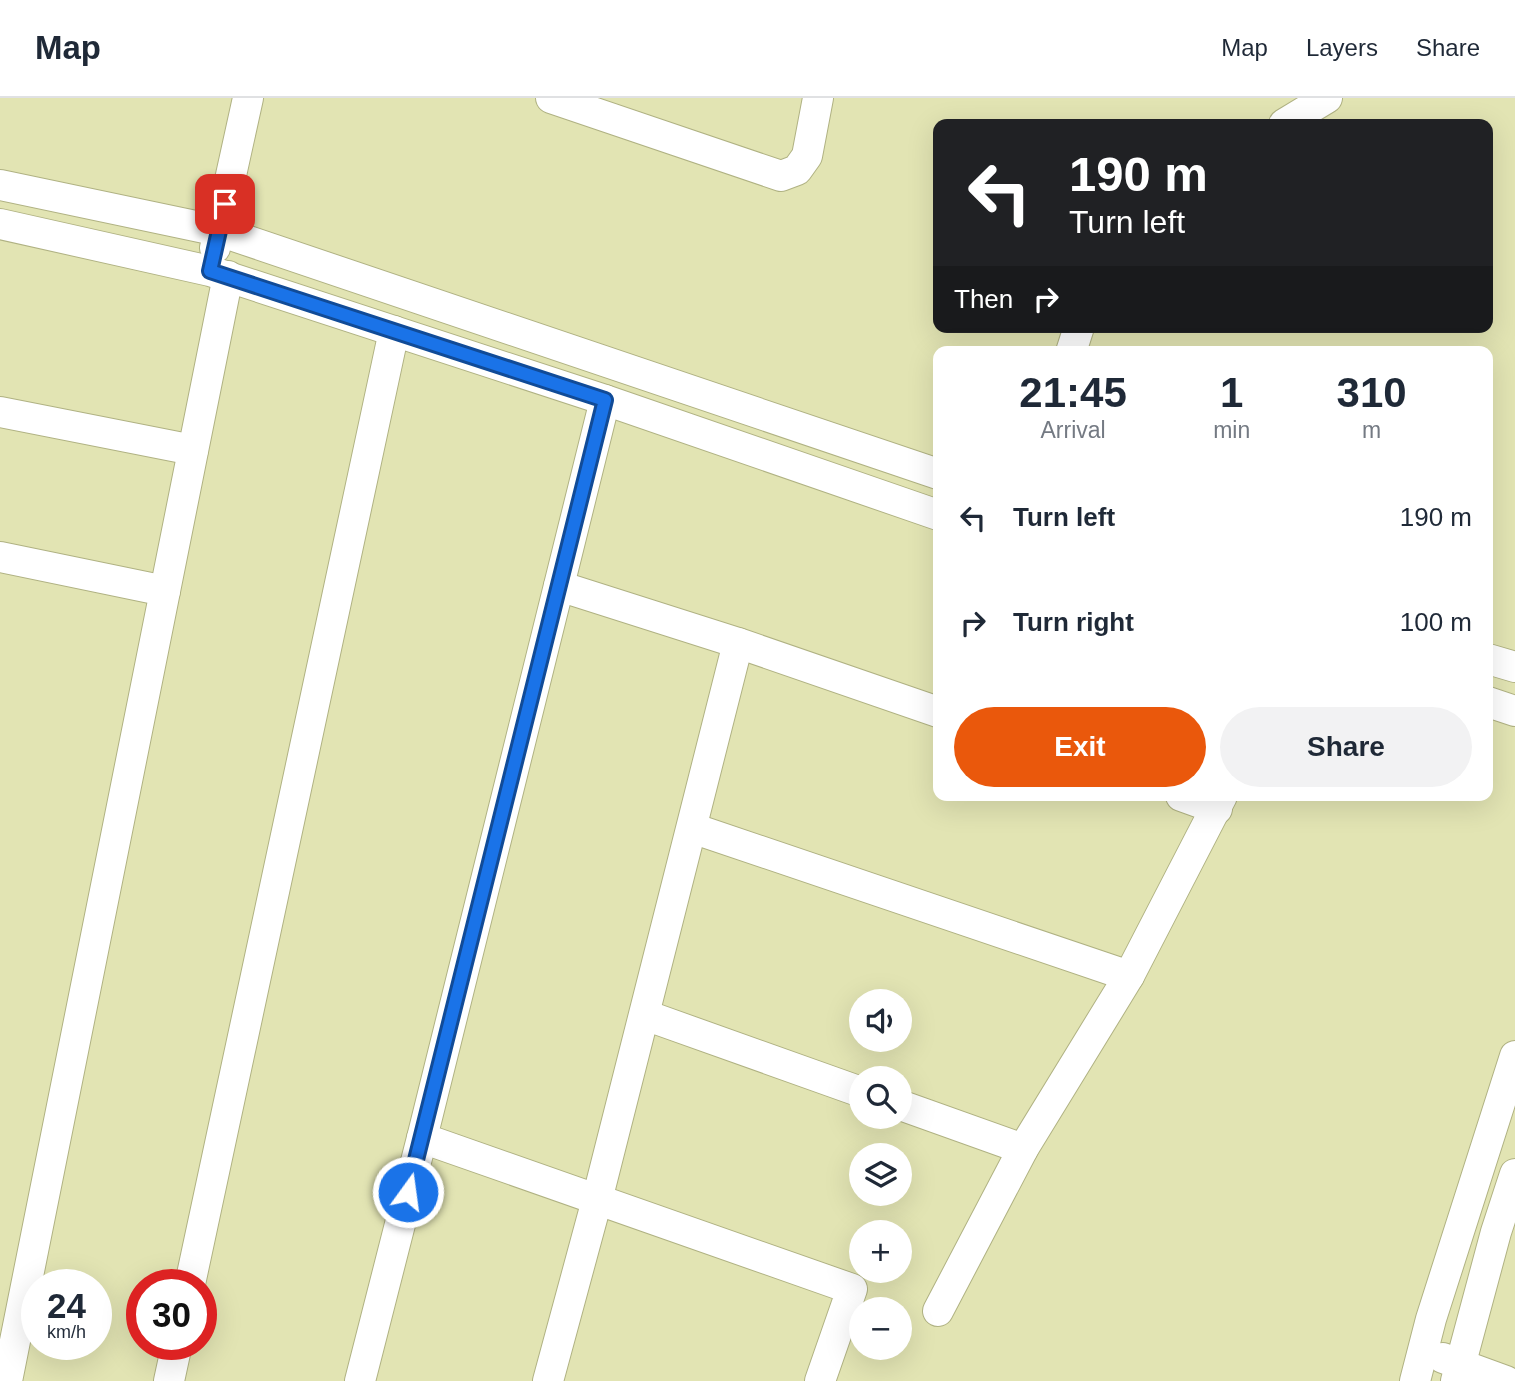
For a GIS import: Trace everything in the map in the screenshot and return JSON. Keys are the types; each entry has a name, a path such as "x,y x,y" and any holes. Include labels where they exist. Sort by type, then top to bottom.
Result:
{"street":[{"path":"7,1381 193,450 219,274 219,231 248,98"},
{"path":"551,98 781,176 797,170 807,156 818,98"},
{"path":"1292,119 1327,98"},
{"path":"0,186 219,231 933,472"},
{"path":"0,224 219,274 605,400 933,512"},
{"path":"193,1269 394,331"},
{"path":"360,1381 605,400"},
{"path":"0,412 193,450"},
{"path":"0,557 165,591"},
{"path":"559,586 738,643 933,710"},
{"path":"548,1381 645,1015 738,643"},
{"path":"1493,660 1515,667"},
{"path":"1493,704 1515,712"},
{"path":"938,1311 1023,1149 1129,976 1219,802"},
{"path":"692,828 1129,976"},
{"path":"645,1015 849,1088"},
{"path":"1415,1381 1515,1056"},
{"path":"912,1109 1023,1149"},
{"path":"422,1138 852,1289 820,1381"},
{"path":"1459,1372 1496,1232 1515,1174"},
{"path":"1423,1351 1459,1372 1506,1381"},
{"path":"169,1381 174,1360"}],"route":[{"path":"225,204 210,271 605,400 408,1192"}]}
